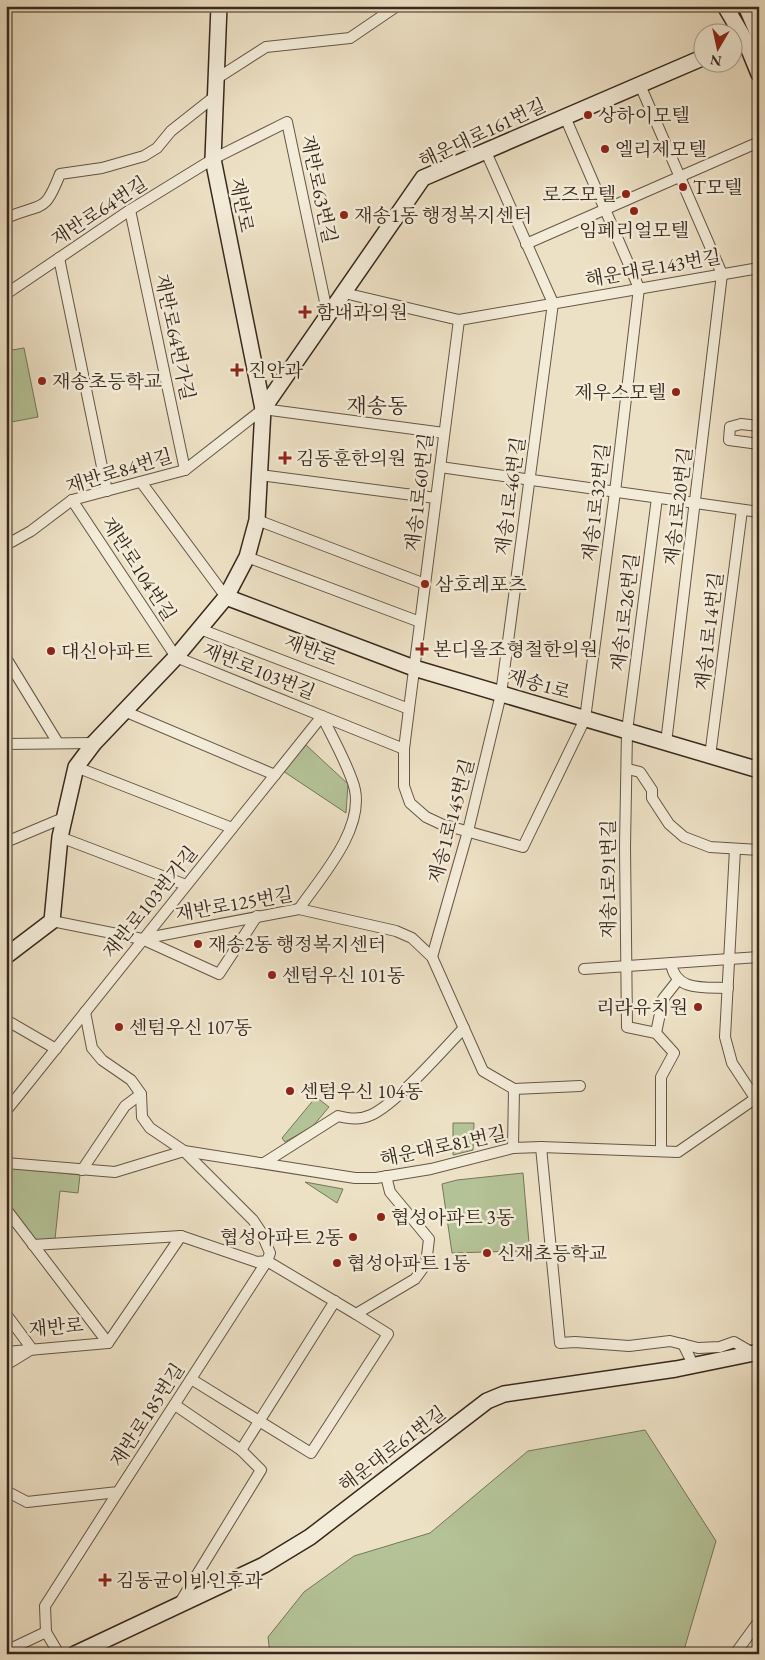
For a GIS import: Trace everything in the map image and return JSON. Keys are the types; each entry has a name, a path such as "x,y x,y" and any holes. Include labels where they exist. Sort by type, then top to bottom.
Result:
{"main road":[{"name":"재반로","path":"52,921 60,837 76,767 94,743 176,657 226,597 247,557 257,520 263,409 213,159 219,6"},
{"path":"725,6 748,39"},
{"path":"746,6 748,39 759,74"},
{"name":"해운대로161번길","path":"263,409 423,178 692,62"},
{"name":"재송1로","path":"226,597 414,668 759,770"},
{"path":"6,956 52,921"},
{"name":"해운대로61번길","path":"75,1654 264,1565 310,1537 487,1401 504,1394 757,1352"}],"street":[{"path":"216,79 266,47 350,38 397,6"},
{"path":"640,85 722,274"},
{"path":"6,218 44,205 51,198 60,174 102,168 144,156 157,148 171,131 214,97"},
{"path":"565,117 639,288"},
{"name":"재반로63번길","path":"213,159 287,122 328,316"},
{"path":"526,244 759,142"},
{"path":"486,152 552,303"},
{"name":"재반로64번길","path":"6,294 130,210 213,159"},
{"name":"재반로64번가길","path":"130,210 185,470"},
{"path":"60,258 107,491"},
{"name":"해운대로143번길","path":"344,293 459,320 759,268"},
{"name":"재송1로20번길","path":"666,743 722,274"},
{"name":"재송1로32번길","path":"468,831 523,847 585,719 615,492 639,288"},
{"name":"재송1로46번길","path":"501,694 552,303"},
{"name":"재송1로60번길","path":"459,320 404,749 404,786 410,803 426,818 468,831"},
{"path":"263,409 444,433"},
{"name":"재반로84번길","path":"6,545 31,531 72,500 185,470 263,409"},
{"path":"759,426 741,424 730,427 729,440 759,444"},
{"path":"440,467 759,512"},
{"path":"260,475 436,498"},
{"path":"140,482 226,597"},
{"name":"재송1로26번길","path":"627,731 657,498"},
{"name":"재반로104번길","path":"72,500 176,657"},
{"name":"재송1로14번길","path":"710,756 742,510"},
{"path":"257,520 425,584"},
{"path":"247,557 420,622"},
{"name":"재반로","path":"200,629 409,709"},
{"name":"재반로103번길","path":"176,657 322,716 354,788 356,803 348,836 299,909"},
{"path":"6,658 58,743"},
{"name":"재송1로145번길","path":"432,957 468,831 501,694"},
{"path":"124,711 274,775"},
{"path":"322,716 404,749"},
{"name":"재반로103번가길","path":"6,1111 322,716"},
{"name":"재송1로91번길","path":"627,731 628,768 625,847 627,1027 656,1033"},
{"path":"6,744 94,743"},
{"path":"76,767 232,828"},
{"path":"628,768 640,772 652,790 652,798 669,824 684,837 710,847 759,850"},
{"path":"6,842 63,818"},
{"path":"60,837 186,885"},
{"name":"해운대로81번길","path":"6,1163 115,1172 184,1151 354,1178 386,1176 430,1169 513,1148 541,1147 678,1152 757,1097 732,1064 725,1037 735,849"},
{"name":"재반로125번길","path":"52,921 142,939 299,909 396,931 412,938 432,957 483,1071 514,1089"},
{"path":"142,939 219,974 257,916"},
{"path":"584,969 759,957"},
{"path":"671,963 673,974 682,984 728,988"},
{"path":"661,1151 661,1077 674,1053 656,1033 663,999 678,980"},
{"path":"85,1012 92,1048 102,1060 131,1080 141,1094 142,1117 150,1128 184,1151 253,1220 270,1253 267,1261"},
{"path":"6,1020 56,1049"},
{"path":"264,1163 338,1116 353,1120 372,1114 389,1103 464,1028"},
{"path":"513,1148 514,1089 580,1086"},
{"path":"82,1170 125,1106 141,1094"},
{"path":"541,1147 560,1343 575,1342 629,1346 670,1341 698,1348 720,1347 734,1342 757,1352"},
{"path":"356,1314 414,1278 426,1264 429,1239 390,1192 386,1176"},
{"path":"6,1209 108,1343 181,1236"},
{"path":"33,1245 181,1236 257,1262 267,1261 388,1334 311,1453 191,1379"},
{"name":"재반로185번길","path":"6,1491 27,1502 118,1492 267,1261"},
{"path":"241,1450 335,1301"},
{"path":"6,1314 32,1349 6,1365"},
{"name":"재반로","path":"6,1352 108,1343"},
{"path":"683,1344 691,1362"},
{"path":"691,1362 698,1348"},
{"path":"175,1404 241,1450 261,1470 177,1607"},
{"path":"60,1654 46,1632 45,1606 118,1492"},
{"path":"735,1654 759,1621"},
{"path":"6,1650 46,1632"}],"green space":[{"path":"24,348 38,417 6,423 6,351"},
{"path":"306,745 348,784 346,813 283,771"},
{"path":"316,1097 329,1107 313,1126 285,1142 282,1138"},
{"path":"453,1123 474,1123 473,1150 453,1155"},
{"path":"6,1167 80,1175 78,1193 60,1191 55,1239 36,1241 6,1203"},
{"path":"523,1173 529,1243 519,1251 452,1253 442,1184 457,1180"},
{"path":"305,1182 343,1189 337,1203"},
{"path":"645,1430 716,1541 684,1650 680,1654 270,1654 268,1637 304,1592 354,1556 430,1533 528,1451"}],"place":[{"name":"상하이모텔","path":"588,115"},
{"name":"엘리제모텔","path":"605,149"},
{"name":"T모텔","path":"683,187"},
{"name":"로즈모텔","path":"626,194"},
{"name":"임페리얼모텔","path":"634,211"},
{"name":"재송1동 행정복지센터","path":"344,215"},
{"name":"함내과의원","path":"305,312"},
{"name":"진안과","path":"237,370"},
{"name":"재송초등학교","path":"42,381"},
{"name":"제우스모텔","path":"676,392"},
{"name":"김동훈한의원","path":"285,458"},
{"name":"삼호레포츠","path":"425,584"},
{"name":"본디올조형철한의원","path":"422,649"},
{"name":"대신아파트","path":"51,651"},
{"name":"재송2동 행정복지센터","path":"198,944"},
{"name":"센텀우신 101동","path":"272,975"},
{"name":"리라유치원","path":"698,1007"},
{"name":"센텀우신 107동","path":"119,1027"},
{"name":"센텀우신 104동","path":"290,1091"},
{"name":"협성아파트 3동","path":"381,1217"},
{"name":"협성아파트 2동","path":"353,1237"},
{"name":"신재초등학교","path":"487,1253"},
{"name":"협성아파트 1동","path":"337,1263"},
{"name":"김동균이비인후과","path":"105,1580"}],"district":[{"name":"재송동","path":"377,405"}]}
